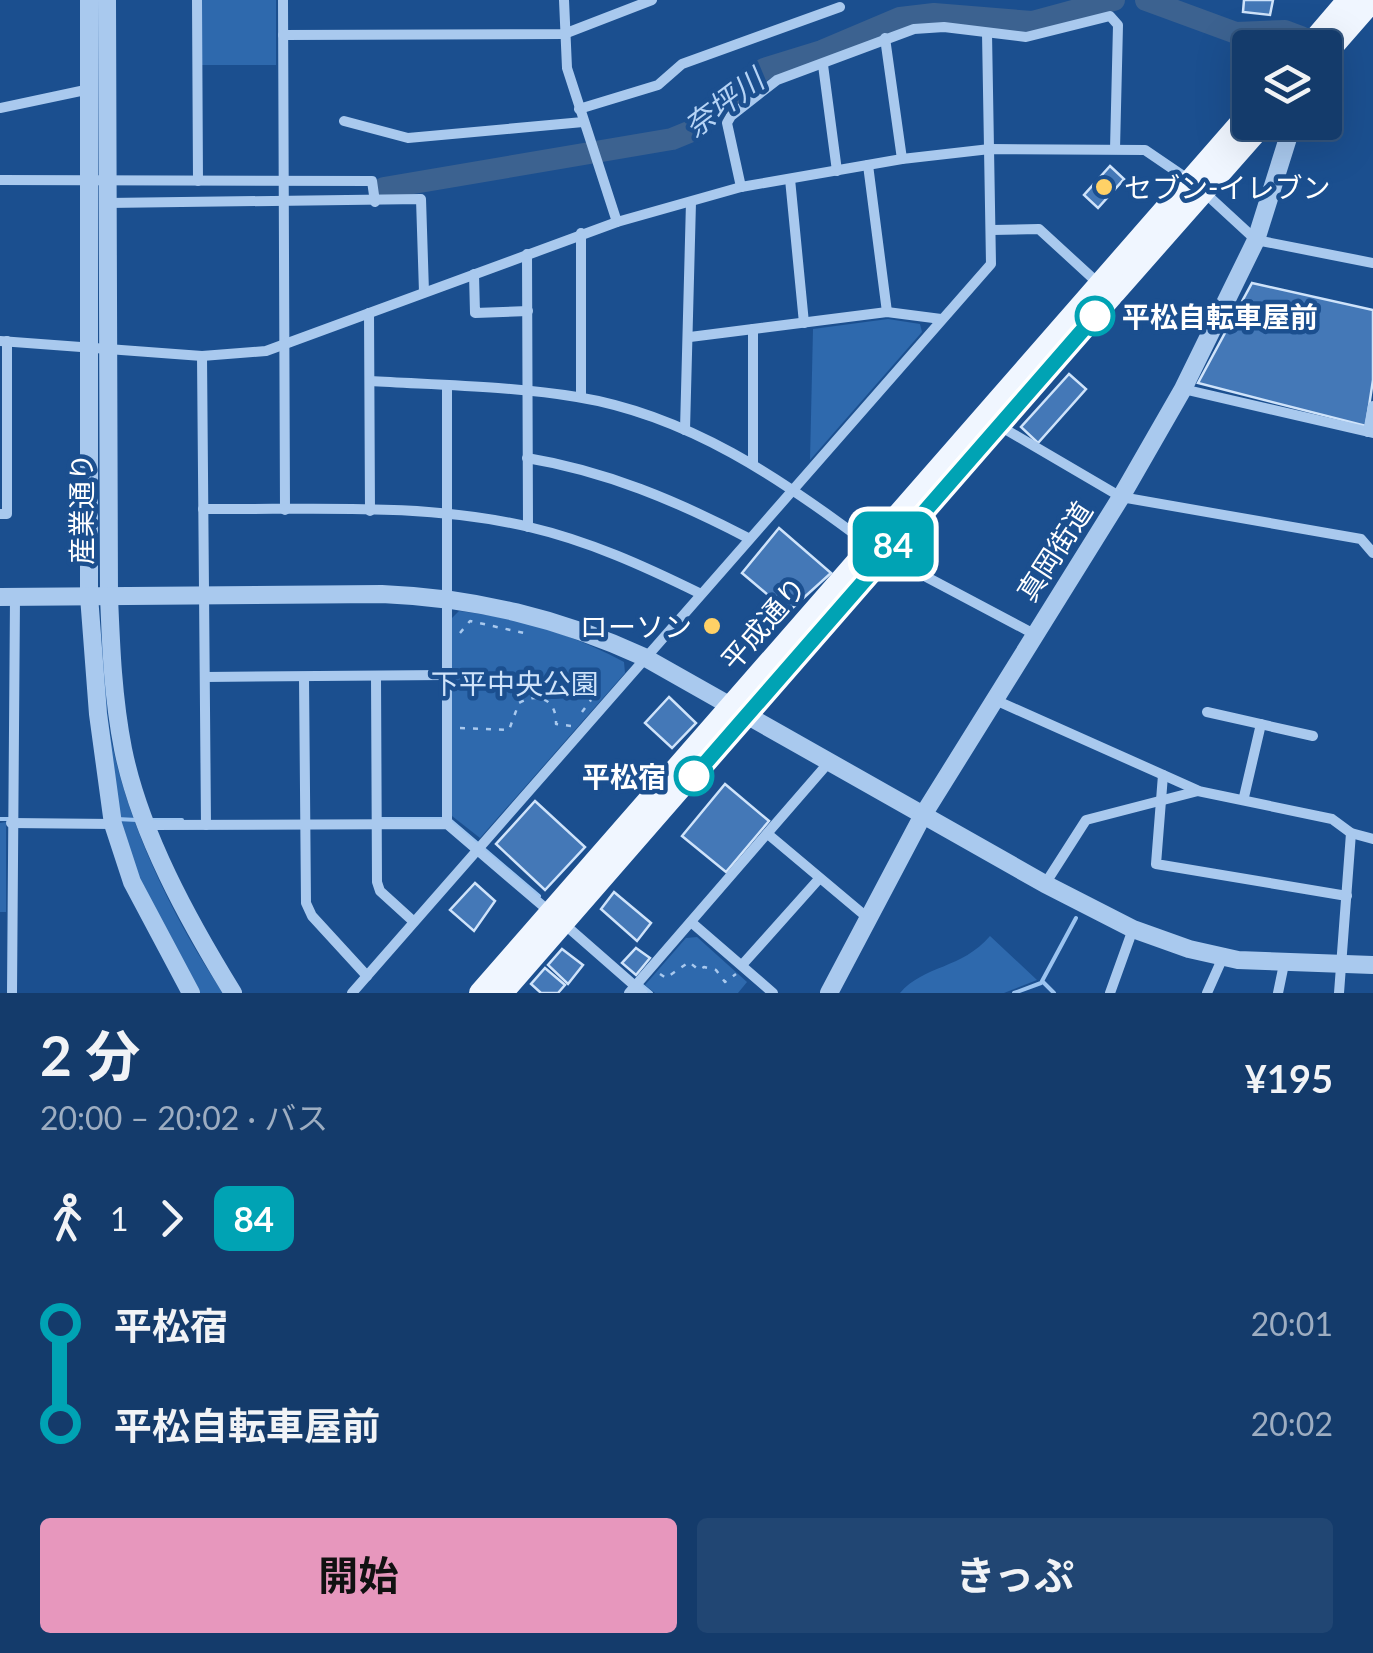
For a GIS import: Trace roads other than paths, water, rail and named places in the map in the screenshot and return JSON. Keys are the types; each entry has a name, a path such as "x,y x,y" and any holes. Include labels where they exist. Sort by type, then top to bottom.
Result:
{"main road":[{"path":"1322,30 1348,0"},
{"path":"1342,36 1373,0"},
{"name":"平成通り","path":"877,550 998,425 1197,186 1232,137"},
{"name":"平成通り","path":"480,993 557,918 877,550 1100,285 1247,140"},
{"name":"平成通り","path":"502,993 557,918"}],"street":[{"name":"産業通り","path":"90,0 90,90 98,180 107,204 89,596 113,824 132,882 191,993"},
{"name":"産業通り","path":"106,0 98,180 99,350 114,688 123,752 149,826 200,940 233,993"},
{"path":"197,0 198,181"},
{"path":"283,0 285,510"},
{"path":"564,0 564,34 579,109 617,222"},
{"path":"283,35 564,34 652,0"},
{"path":"579,109 658,85 682,64 840,6"},
{"path":"742,187 728,123 730,116 778,80 885,38 944,26 1026,36 1110,16 1118,25 1116,149"},
{"path":"352,993 991,264 987,33"},
{"path":"885,38 902,159"},
{"path":"822,65 837,170"},
{"path":"0,108 90,90"},
{"path":"344,122 408,138 583,122"},
{"name":"真岡街道","path":"829,993 923,815 1122,497 1183,389 1256,240 1287,140"},
{"path":"0,514 8,514 4,341 202,356 284,346 581,234 742,187 902,159 990,149 1145,150 1197,186 1256,240 1373,263"},
{"path":"868,165 887,312"},
{"path":"790,179 804,322"},
{"path":"0,180 372,181 374,202"},
{"path":"107,204 421,199 424,292"},
{"path":"685,430 691,202"},
{"path":"992,230 1039,230 1100,285"},
{"path":"580,397 581,234"},
{"path":"528,254 528,526"},
{"path":"474,274 475,313 528,310"},
{"path":"690,337 887,312 941,319"},
{"path":"370,313 370,511"},
{"path":"753,329 754,463"},
{"path":"202,356 206,825"},
{"path":"370,381 580,397 685,430 795,488 877,550 1034,634"},
{"path":"447,386 444,675 448,824"},
{"path":"1183,389 1370,433 1373,406"},
{"path":"998,425 1122,497 1361,539 1373,552"},
{"path":"527,458 584,467 688,507 748,538"},
{"path":"203,509 445,514 528,526 584,542 699,594"},
{"path":"12,993 12,823 6,810 8,597 445,597 581,628 644,657 1045,884 1133,929 1223,956 1284,964 1373,965"},
{"path":"205,677 444,675"},
{"path":"376,676 380,891 414,922"},
{"path":"304,677 306,903 312,916 367,976"},
{"path":"993,699 1198,790 1332,819 1351,833 1373,839"},
{"path":"1207,712 1313,736"},
{"path":"1244,797 1261,724"},
{"path":"149,826 448,824 636,991 651,968 830,762"},
{"path":"1163,775 1156,864 1346,896"},
{"path":"1045,884 1086,820 1159,804 1198,790"},
{"path":"12,823 113,824"},
{"path":"1339,993 1351,833"},
{"path":"769,835 868,919"},
{"path":"743,965 818,880"},
{"path":"690,922 774,993"},
{"path":"1110,993 1133,929"},
{"path":"1207,993 1223,956"},
{"path":"1278,993 1284,964"}],"waterway":[{"name":"奈坪川","path":"384,188 672,139 694,130 764,69 822,51 900,18 934,14 1032,22 1114,0"},
{"name":"奈坪川","path":"1146,0 1232,32"},
{"path":"0,819 12,819"},
{"path":"117,819 137,820"},
{"path":"377,819 442,819"},
{"path":"152,820 182,820"},
{"path":"451,821 539,896"},
{"path":"1014,993 1041,983 1076,918"},
{"path":"1043,982 1054,993"},
{"path":"639,983 651,993"}],"place":[{"name":"セブン-イレブン","path":"1104,187"},
{"name":"平松自転車屋前","path":"1095,316"},
{"name":"ローソン","path":"712,626"},
{"name":"平松宿","path":"694,776"}],"park label":[{"name":"下平中央公園","path":"515,683"}]}
